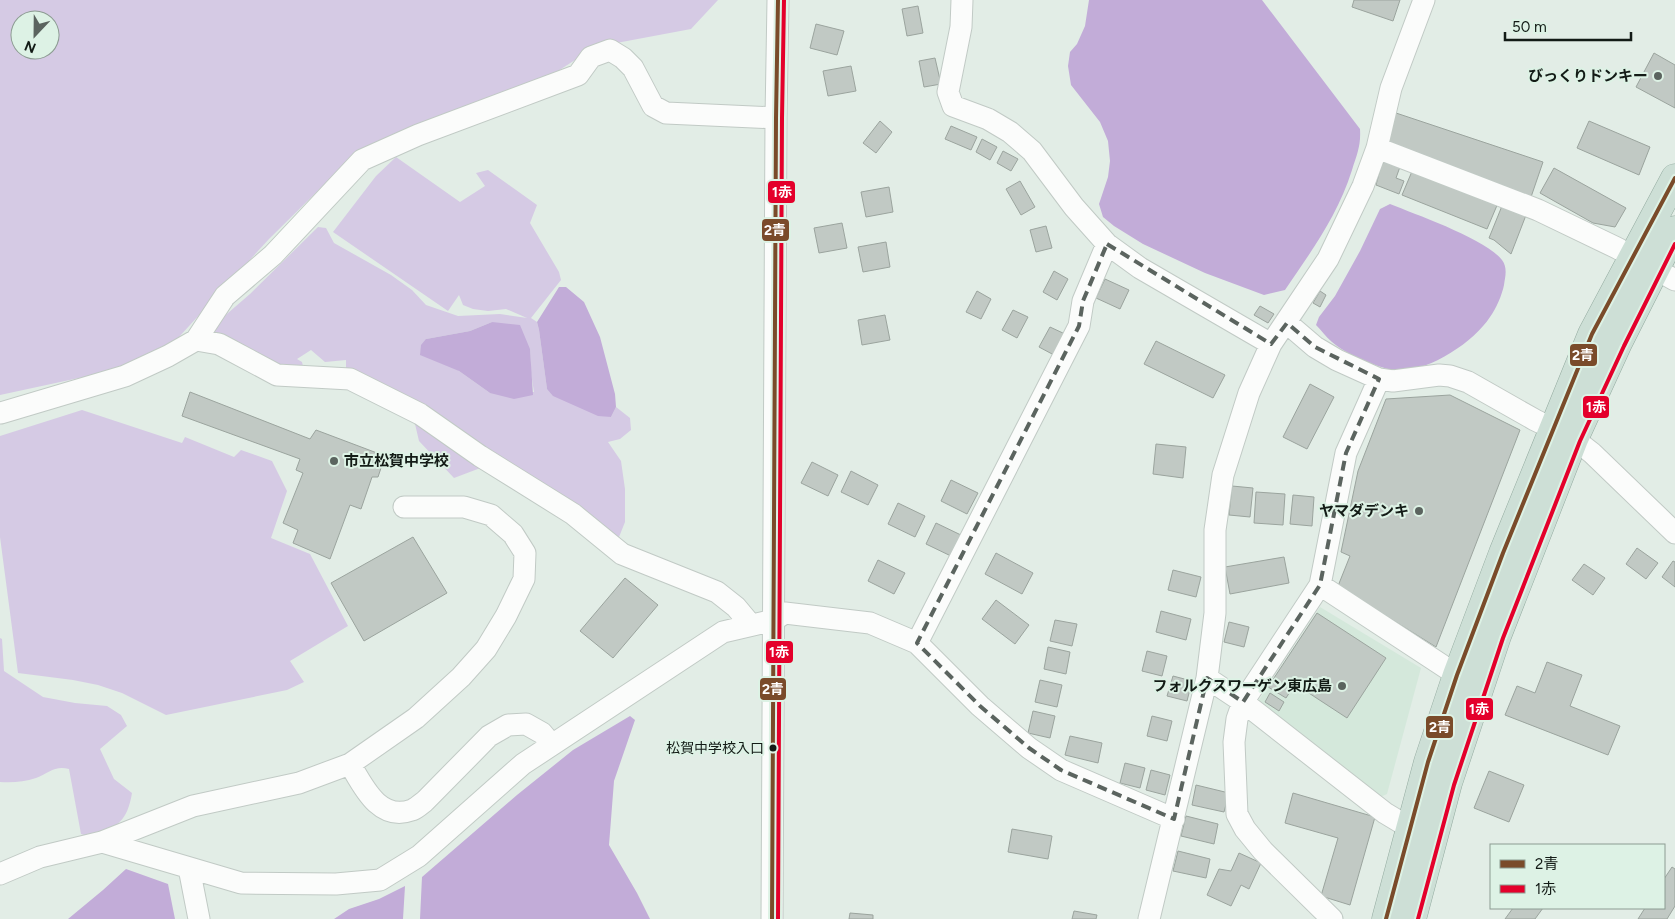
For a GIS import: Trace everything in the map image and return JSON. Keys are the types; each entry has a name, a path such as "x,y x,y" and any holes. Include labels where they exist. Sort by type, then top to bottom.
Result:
{"highway":[{"path":"1654,269 1675,178"},
{"path":"1386,919 1428,762 1457,675 1503,553 1563,434 1618,343 1675,230"},
{"path":"1412,919 1448,783 1563,434"}],"street":[{"path":"772,919 778,0"},
{"path":"962,0 961,27 948,92 953,106 988,119 1010,132 1032,151 1074,207 1107,244 1140,268 1271,344"},
{"path":"1149,919 1207,678 1215,614 1214,530 1223,475 1249,393 1271,344 1328,259 1363,186 1378,148 1391,88 1424,0"},
{"path":"1,413 125,376 168,356 196,340 226,296 273,255 362,160 418,135 578,75 591,57 610,50 623,58 633,68 653,106 666,113 776,118"},
{"path":"1378,148 1538,210 1617,248 1654,269"},
{"path":"917,643 1079,326 1083,301 1107,244"},
{"path":"1286,323 1315,347 1379,380 1393,382 1439,375 1450,376 1468,382 1563,434 1592,453 1675,533"},
{"path":"196,340 219,344 277,375 350,379 420,414 480,456 573,514 622,554 717,592 736,607 751,624"},
{"path":"1332,919 1263,851 1245,829 1237,814 1234,742 1237,719 1243,702 1320,585 1346,453 1379,380"},
{"path":"0,874 40,856 102,842 193,806 300,783 350,764 416,718 461,677 486,649 506,616 524,579 525,553 513,534 491,516 464,507 404,507"},
{"path":"1320,585 1457,675"},
{"path":"102,842 241,883 336,884 380,880 419,856 523,764 723,632 774,620 786,613 870,623 917,643 980,706 1029,748 1061,770 1174,819"},
{"path":"1207,678 1243,702 1385,813 1410,828"},
{"path":"350,764 369,795 381,808 398,812 413,810 425,801 489,736 508,724 526,724 542,733 552,745"},
{"path":"188,868 199,919"}],"highlighted area":[{"path":"1107,244 1271,344 1287,323 1315,347 1379,379 1346,453 1320,585 1243,702 1207,678 1174,819 1061,770 1029,748 980,706 917,643 1079,326 1083,301"}],"shaded area":[{"path":"0,0 718,0 691,29 595,47 558,71 355,154 269,239 167,350 102,373 0,395"},
{"path":"1089,0 1262,0 1360,129 1357,154 1339,203 1323,233 1285,290 1264,295 1205,273 1143,244 1103,217 1099,204 1108,177 1110,161 1108,141 1100,122 1071,85 1068,66 1070,52 1077,44 1085,26"},
{"path":"396,157 460,202 485,186 476,173 488,170 537,205 530,223 559,272 561,280 531,318 537,322 539,330 547,389 611,417 616,407 630,418 631,430 620,439 608,442 621,461 625,489 625,522 617,542 346,371 346,360 325,362 311,350 297,359 302,362 304,371 295,371 252,354 235,340 219,339 206,332 250,294 318,227 326,228 334,243 391,275 412,290 426,305 458,316 500,314 527,318 506,309 488,311 473,309 463,305 459,295 448,311 333,232 376,176","holes":["492,322 530,349 534,392 490,393 459,371 426,339 470,331"]},
{"path":"1390,204 1450,228 1482,244 1502,260 1506,269 1504,285 1497,306 1482,327 1448,355 1434,362 1407,370 1387,369 1352,355 1332,342 1316,325 1319,317 1335,296 1360,251 1380,209"},
{"path":"559,287 566,287 584,302 600,337 615,394 616,407 611,417 598,416 553,396 547,389 537,322"},
{"path":"492,322 520,325 530,349 533,395 514,399 490,393 459,371 420,355 421,345 426,339 470,331"},
{"path":"82,410 182,443 185,437 234,457 241,450 272,461 287,491 271,538 310,554 348,626 290,661 304,682 287,690 166,715 122,693 98,685 18,673 0,537 0,436"},
{"path":"420,422 483,467 454,478 419,441 415,424"},
{"name":"フォルクスワーゲン東広島","path":"1320,607 1421,668 1387,794 1378,798 1257,703"},
{"path":"0,638 2,639 4,671 43,697 107,706 121,715 127,726 100,749 114,779 132,793 130,803 120,822 94,838 81,834 69,769 56,769 27,780 0,782"},
{"path":"630,716 635,720 614,781 609,845 650,919 420,919 422,877 517,795 573,750"},
{"path":"126,869 168,884 175,919 68,919 103,890"},
{"path":"405,886 403,919 334,919 349,909 379,899"}],"building":[{"path":"1354,0 1400,0 1393,21 1352,7"},
{"path":"918,6 923,33 907,36 902,9"},
{"path":"816,24 844,31 837,55 810,48"},
{"name":"びっくりドンキー","path":"1654,53 1675,65 1675,108 1636,87"},
{"path":"935,58 941,84 924,87 919,61"},
{"path":"851,66 856,91 828,96 823,71"},
{"path":"1396,113 1543,162 1530,200 1384,145"},
{"path":"880,121 892,132 876,153 863,143"},
{"path":"1589,121 1650,147 1639,175 1577,148"},
{"path":"951,126 977,137 971,150 945,139"},
{"path":"982,139 997,147 990,160 976,152"},
{"path":"1003,151 1018,159 1011,171 997,163"},
{"path":"1387,158 1401,164 1396,178 1404,181 1399,194 1376,185 1381,166"},
{"path":"1554,168 1626,208 1615,227 1593,223 1540,193"},
{"path":"1413,169 1498,203 1487,229 1402,195"},
{"path":"1020,181 1035,207 1021,215 1006,189"},
{"path":"889,187 893,212 866,217 861,192"},
{"path":"1504,201 1528,210 1511,254 1489,238"},
{"path":"842,223 847,248 819,253 814,228"},
{"path":"1046,226 1052,248 1036,252 1030,230"},
{"path":"886,242 890,267 863,272 858,247"},
{"path":"1054,271 1068,279 1057,300 1043,292"},
{"path":"1105,279 1129,290 1120,309 1096,298"},
{"path":"977,291 991,299 981,319 966,312"},
{"path":"1320,291 1326,295 1320,307 1313,303"},
{"path":"1260,306 1274,314 1268,323 1254,315"},
{"path":"1013,310 1028,317 1017,338 1002,330"},
{"path":"885,315 890,340 862,345 858,320"},
{"path":"1050,327 1065,334 1054,355 1039,347"},
{"path":"1156,341 1225,375 1213,398 1144,364"},
{"path":"1310,384 1334,397 1307,449 1283,437"},
{"path":"190,392 310,439 316,430 385,456 378,477 372,477 361,509 350,505 330,559 293,543 298,530 283,523 303,473 296,470 300,459 182,416"},
{"name":"ヤマダデンキ","path":"1450,395 1520,430 1436,647 1338,586 1350,556 1341,552 1358,471 1386,399"},
{"path":"1156,444 1186,447 1183,478 1153,474"},
{"path":"812,462 838,475 828,496 801,483"},
{"path":"851,471 878,485 868,505 841,492"},
{"path":"951,480 978,493 967,514 941,501"},
{"path":"1232,486 1253,488 1250,517 1229,515"},
{"path":"1256,492 1285,494 1283,525 1254,523"},
{"path":"1293,495 1314,497 1312,526 1290,524"},
{"path":"898,503 925,516 915,537 888,524"},
{"path":"936,523 963,536 953,557 926,544"},
{"path":"413,537 447,593 364,641 331,583"},
{"path":"1637,548 1658,563 1646,579 1626,564"},
{"path":"996,553 1033,573 1022,594 985,574"},
{"path":"1284,557 1289,583 1230,594 1225,567"},
{"path":"878,560 905,573 894,594 868,581"},
{"path":"1673,561 1675,562 1675,587 1662,577"},
{"path":"1584,564 1605,578 1593,595 1572,580"},
{"path":"1173,570 1201,577 1196,597 1168,590"},
{"path":"625,578 658,605 613,658 580,631"},
{"path":"996,600 1029,625 1015,644 982,619"},
{"path":"1161,611 1191,619 1186,640 1156,632"},
{"path":"1317,613 1386,658 1347,718 1295,684 1286,698 1268,687"},
{"path":"1055,620 1077,624 1072,646 1050,641"},
{"path":"1229,622 1249,627 1244,647 1224,642"},
{"path":"1048,647 1070,652 1066,674 1044,669"},
{"path":"1147,651 1167,656 1162,676 1142,671"},
{"path":"1547,662 1582,675 1570,706 1620,726 1608,755 1505,715 1517,686 1535,693"},
{"path":"1173,676 1192,681 1187,701 1167,696"},
{"path":"1040,680 1062,685 1057,707 1035,702"},
{"path":"1270,693 1284,702 1279,711 1265,702"},
{"path":"1033,711 1055,716 1050,738 1028,733"},
{"path":"1152,716 1172,721 1167,741 1147,736"},
{"path":"1070,736 1102,743 1098,763 1065,755"},
{"path":"1125,763 1145,768 1140,788 1120,783"},
{"path":"1151,770 1170,775 1165,795 1146,790"},
{"path":"1489,771 1524,785 1509,822 1474,808"},
{"path":"1196,785 1229,793 1224,812 1192,805"},
{"path":"1293,793 1375,817 1350,905 1321,896 1338,838 1285,823"},
{"path":"1186,816 1218,824 1214,844 1181,836"},
{"path":"1012,829 1052,836 1048,859 1008,852"},
{"path":"1178,851 1210,859 1206,878 1173,871"},
{"path":"1239,853 1261,863 1249,889 1241,885 1231,906 1207,895 1219,869 1231,871"},
{"path":"1672,867 1675,869 1675,906 1667,919 1638,919 1644,909 1665,909 1665,878"},
{"path":"1512,909 1542,909 1535,919 1505,919"},
{"path":"1074,911 1097,915 1096,919 1072,919"},
{"path":"850,913 873,915 873,919 849,919"}],"transit line":[{"name":"2青","path":"772,919 778,0"},
{"name":"1赤","path":"778,919 784,0"},
{"name":"2青","path":"1386,919 1428,762 1457,675 1503,553 1592,334 1675,178"},
{"name":"1赤","path":"1418,919 1454,785 1503,638 1580,441 1624,346 1675,244"}],"place":[{"name":"びっくりドンキー","path":"1658,76"},
{"name":"市立松賀中学校","path":"334,461"},
{"name":"ヤマダデンキ","path":"1419,511"},
{"name":"フォルクスワーゲン東広島","path":"1342,686"},
{"name":"松賀中学校入口","path":"773,748"}]}
